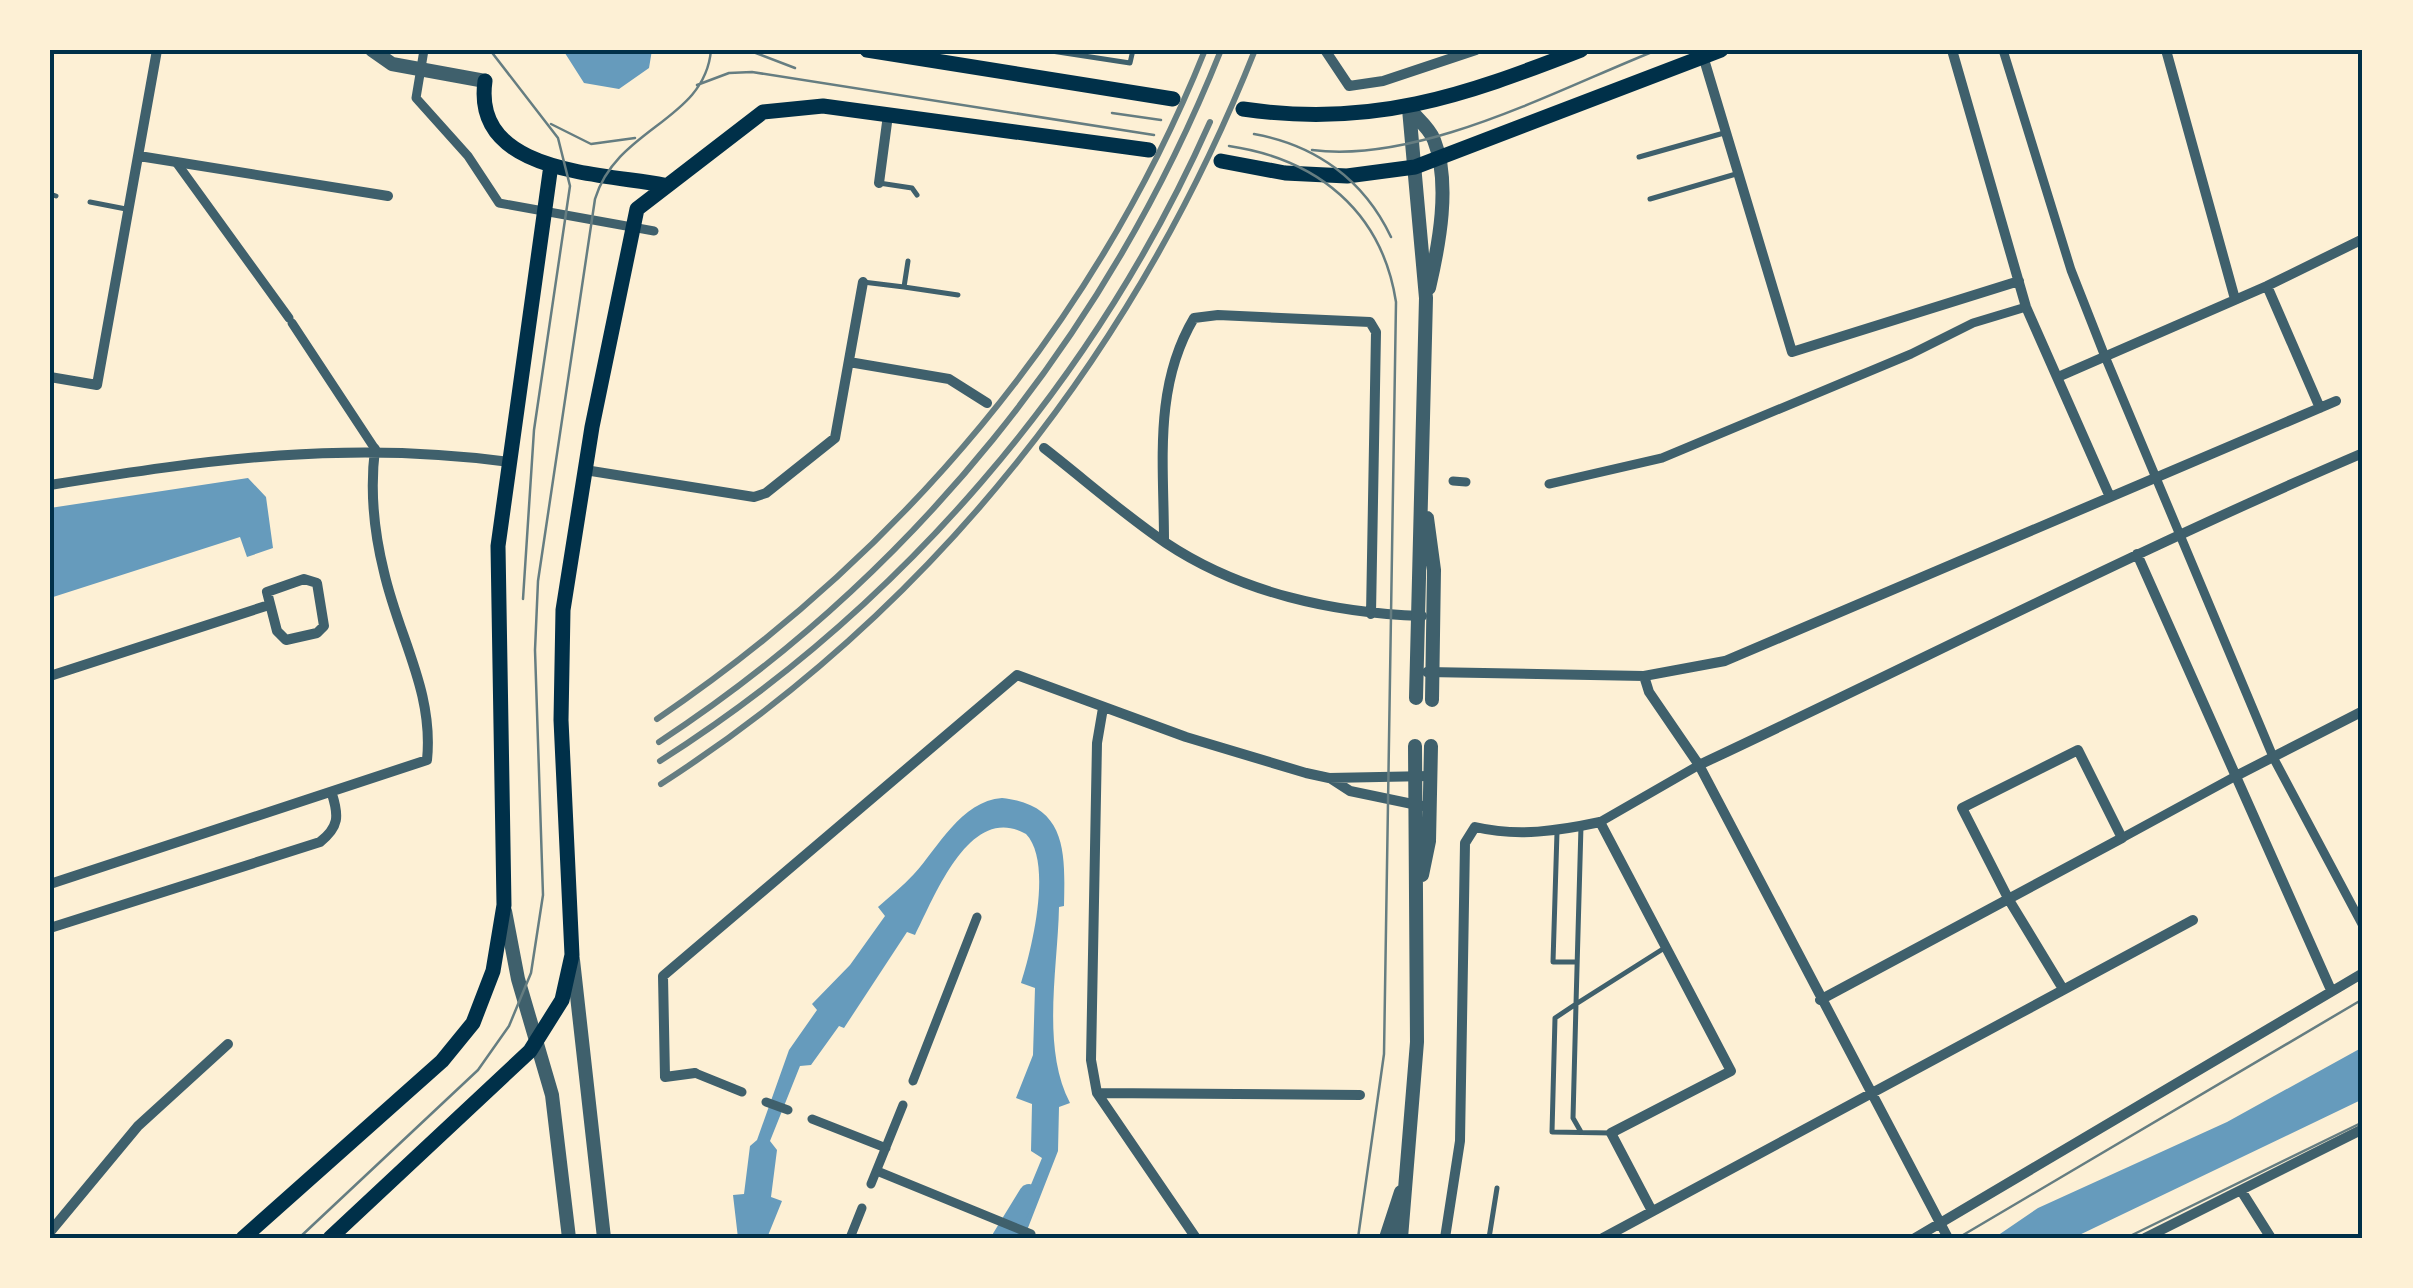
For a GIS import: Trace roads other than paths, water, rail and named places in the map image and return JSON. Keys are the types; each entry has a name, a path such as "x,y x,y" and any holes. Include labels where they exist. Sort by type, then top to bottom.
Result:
{"main road":[{"path":"867,50 1173,99"},
{"path":"1243,109 1317,118 1409,109 1582,50"},
{"path":"1221,161 1285,173 1347,176 1415,167 1721,50"},
{"path":"485,81 484,106 507,144 524,158 664,185"},
{"path":"330,1238 537,1042 566,990 572,956 560,655 569,560 638,209 664,185 763,112 823,106 1149,150"},
{"path":"243,1238 462,1039 478,1013 490,980 504,905 496,594 551,165"}],"street":[{"path":"50,377 97,385 157,50"},
{"path":"372,50 392,64 485,81"},
{"path":"424,50 416,98 468,156 499,203 654,231"},
{"path":"1325,50 1349,86 1383,81 1476,50"},
{"path":"1952,50 2026,307 2110,497"},
{"path":"2003,50 2072,270 2104,354 2274,759 2363,926"},
{"path":"2166,50 2234,299"},
{"path":"1703,56 1792,352 2019,281"},
{"path":"1409,109 1434,138 1438,156 1437,253 1426,298"},
{"path":"1409,109 1426,298 1417,616 1424,699"},
{"path":"879,183 888,115"},
{"path":"138,156 388,196"},
{"path":"50,884 427,760 427,701 384,572 370,483 375,449 290,320 176,162"},
{"path":"2058,377 2267,286 2363,239"},
{"path":"585,470 754,497 766,493 835,438 864,282"},
{"path":"2267,286 2320,408"},
{"path":"1549,484 1662,458 1912,354 1973,323 2026,307"},
{"path":"1164,542 1164,393 1180,341 1194,318 1218,315 1370,322 1374,326 1371,614"},
{"path":"848,362 949,378 986,403"},
{"path":"1424,672 1644,676 1725,661 2336,401"},
{"path":"1044,448 1164,542 1205,564 1307,603 1371,614 1434,616"},
{"path":"50,485 276,452 375,449 510,462"},
{"path":"1445,1238 1460,1141 1465,843 1476,828 1557,832 1600,822 1699,765 2104,574 2179,532 2363,453"},
{"path":"1454,481 1466,482"},
{"path":"1422,488 1434,570 1434,616 1424,672"},
{"path":"2137,554 2331,990"},
{"path":"314,580 324,626 317,633 286,640 277,631 269,606 269,589 314,580"},
{"path":"50,676 269,606"},
{"path":"742,1092 695,1073 665,1077 662,976 1017,675 1104,708 1329,778 1350,791 1422,806"},
{"path":"1644,676 1650,692 1699,765 1948,1238"},
{"path":"1104,708 1097,743 1091,1060 1097,1093 1196,1238"},
{"path":"1820,1000 2363,711"},
{"path":"1401,1238 1417,1042 1423,746"},
{"path":"2062,989 2008,900 1962,808 2078,750 2122,838"},
{"path":"1329,778 1422,776"},
{"path":"50,928 320,842 333,832 339,815 332,794"},
{"path":"1600,822 1731,1071 1611,1133 1652,1211"},
{"path":"504,905 552,1095 569,1238"},
{"path":"912,1081 977,918"},
{"path":"1602,1238 2193,920"},
{"path":"572,956 604,1238"},
{"path":"1914,1238 2363,974"},
{"path":"50,1232 138,1126 228,1044"},
{"path":"1097,1093 1360,1095"},
{"path":"766,1102 788,1110"},
{"path":"872,1184 903,1105"},
{"path":"812,1119 886,1148"},
{"path":"2145,1238 2363,1128"},
{"path":"877,1171 1031,1234"},
{"path":"1386,1238 1402,1191"},
{"path":"2242,1192 2271,1238"},
{"path":"850,1238 862,1208"}],"lane":[{"path":"1045,50 1130,63 1133,50"},
{"path":"1638,158 1726,132"},
{"path":"1650,199 1739,173"},
{"path":"879,183 912,188 917,195"},
{"path":"90,202 129,209"},
{"path":"904,288 908,261"},
{"path":"864,282 958,295"},
{"path":"1580,826 1573,1118 1582,1132"},
{"path":"1557,832 1553,962 1577,962"},
{"path":"1611,1133 1552,1132 1555,1018 1666,947"},
{"path":"1489,1238 1497,1188"}],"water":[{"path":"563,50 652,50 649,68 619,89 584,83"},
{"path":"248,478 266,497 273,548 247,557 240,537 50,598 50,508"},
{"path":"1002,798 1024,803 1051,822 1058,835 1064,868 1053,1007 1056,1058 1070,1103 1059,1107 1058,1151 1024,1238 1009,1238 1042,1158 1031,1151 1032,1104 1016,1098 1033,1055 1035,988 1021,983 1035,928 1039,884 1034,847 1026,834 1006,828 988,831 957,858 915,935 907,932 844,1028 839,1026 811,1065 800,1066 770,1141 777,1150 771,1197 782,1201 767,1238 738,1238 733,1195 744,1194 750,1146 757,1140 789,1050 817,1010 812,1004 850,965 885,916 878,907 914,874 962,817 974,807"},
{"path":"2363,1047 2363,1099 2073,1238 1994,1238 2038,1208 2227,1122"}],"waterway":[{"path":"1002,1238 1029,1194"}],"tram line":[{"path":"490,50 558,138 570,186 534,430 523,599"},
{"path":"299,1238 478,1070 509,1026 531,973 543,895 535,650 538,581 595,199 606,175 622,155 693,93 705,74 711,50"},
{"path":"748,50 795,68"},
{"path":"1312,150 1354,151 1442,135 1532,103 1657,50"},
{"path":"697,85 729,73 752,72 1154,135"},
{"path":"1112,113 1161,120"},
{"path":"551,124 591,144 635,138"},
{"path":"1254,134 1298,147 1336,168 1367,198 1391,237"},
{"path":"1229,146 1290,163 1340,195 1376,241 1396,302 1384,1054 1358,1238"},
{"path":"1958,1238 2363,999"},
{"path":"2126,1238 2363,1122"}],"railway":[{"path":"657,719 746,654 830,583 909,507 981,425 1048,339 1107,247 1160,151 1205,50"},
{"path":"659,742 751,676 838,603 919,524 993,439 1060,349 1121,254 1175,154 1221,50"},
{"path":"661,784 760,714 853,637 938,554 1016,464 1087,368 1150,267 1206,161 1255,50"},
{"path":"660,761 748,700 831,633 909,560 982,482 1048,399 1109,310 1163,218 1210,122"}]}
